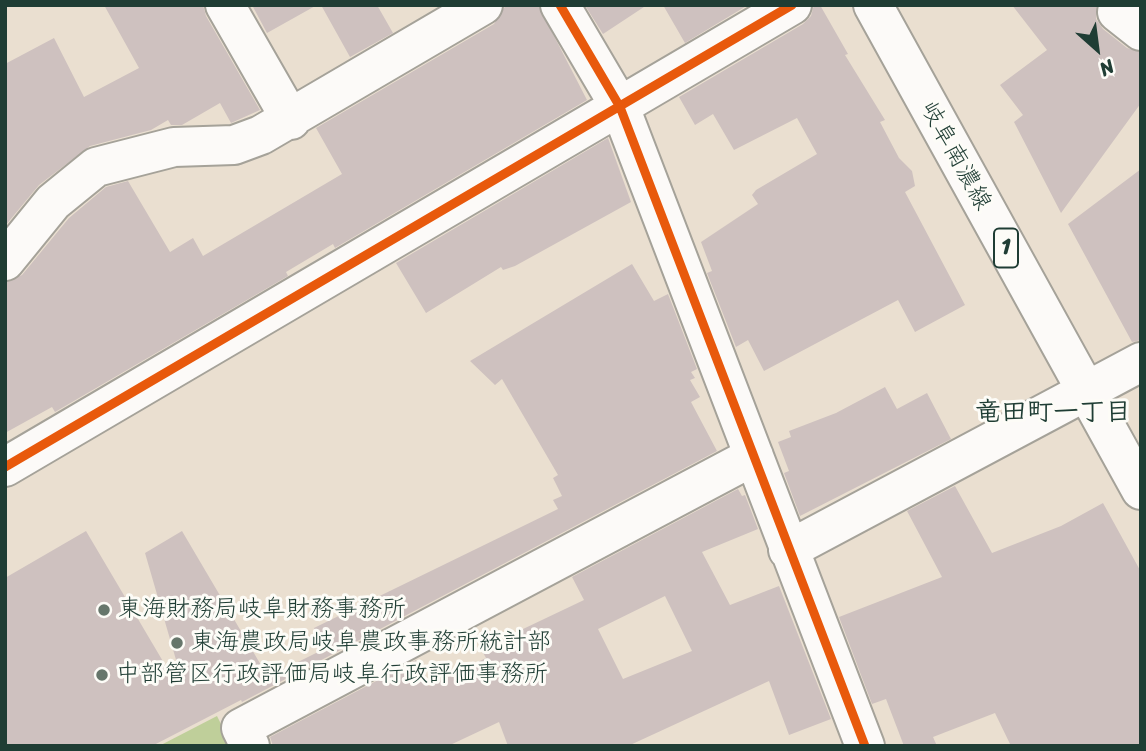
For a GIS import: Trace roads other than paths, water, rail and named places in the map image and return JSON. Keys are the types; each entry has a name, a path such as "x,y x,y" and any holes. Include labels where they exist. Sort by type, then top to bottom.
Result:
{"street":[{"path":"225,5 291,120"},
{"path":"5,261 53,202 96,167 174,147 234,145 291,120 483,5"},
{"path":"560,5 620,107 865,746"},
{"path":"5,467 792,5"},
{"name":"岐阜南濃線","path":"873,5 1095,386 1141,445"},
{"name":"岐阜南濃線","path":"902,5 1095,386 1141,490"},
{"path":"788,550 1141,362"},
{"path":"250,746 241,728 754,456"}],"place":[{"name":"東海財務局岐阜財務事務所","path":"104,610"},
{"name":"東海農政局岐阜農政事務所統計部","path":"177,643"},
{"name":"中部管区行政評価局岐阜行政評価事務所","path":"102,675"}],"district":[{"name":"竜田町一丁目","path":"1053,413"}]}
